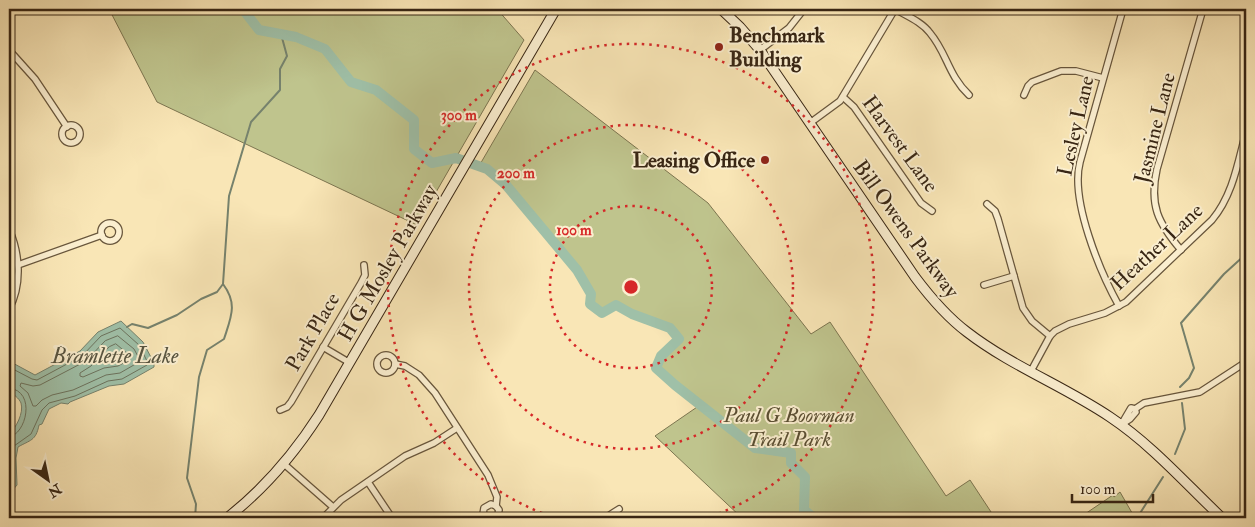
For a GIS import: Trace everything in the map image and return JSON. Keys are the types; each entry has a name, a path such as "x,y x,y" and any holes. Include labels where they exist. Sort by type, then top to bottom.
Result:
{"main road":[{"name":"H G Mosley Parkway","path":"227,518 259,490 284,464 311,427 556,9"},
{"name":"Bill Owens Parkway","path":"721,9 760,50 915,277 937,304 967,333 996,352 1084,400 1121,425 1169,466 1222,518"}],"street":[{"path":"760,50 789,28 804,9"},
{"path":"810,123 843,97 895,9 929,30 954,78 969,95"},
{"name":"Lesley Lane","path":"1119,306 1096,258 1077,186 1077,172 1123,9"},
{"name":"Jasmine Lane","path":"1182,250 1166,233 1161,223 1155,201 1154,184 1203,9"},
{"path":"9,50 35,79 67,127"},
{"path":"1024,95 1032,82 1061,71 1076,71 1104,78"},
{"name":"Harvest Lane","path":"843,97 854,107 921,203 932,211"},
{"name":"Heather Lane","path":"1030,371 1055,330 1062,326 1105,313 1119,306 1142,288 1212,220 1223,206 1230,190 1244,148 1246,132"},
{"path":"987,204 995,212 998,219 1025,312 1035,324 1050,336"},
{"path":"9,229 18,265 17,287 9,309"},
{"path":"18,265 102,235"},
{"name":"Park Place","path":"280,410 287,407 291,402 364,277 364,265"},
{"path":"984,285 1014,276"},
{"path":"323,347 350,363"},
{"path":"1121,425 1136,412 1135,408 1144,403 1200,392 1246,362"},
{"path":"395,364 405,366 427,383 457,428 488,475 497,497 496,506 500,513 497,518"},
{"path":"323,518 333,507 411,453 432,444 457,428"},
{"path":"284,464 333,507"},
{"path":"368,482 392,518"},
{"path":"486,518 484,508 491,504 496,506"},
{"path":"605,518 619,509"}],"green space":[{"path":"109,9 497,9 524,40 417,225 157,102"},
{"name":"Paul G Boorman Trail Park","path":"535,70 708,203 811,334 830,322 946,496 970,480 995,518 742,518 655,436 700,405 656,368 661,356 678,338 670,328 632,314 617,305 602,313 590,304 591,294 577,270 506,185 487,169 479,166"},
{"path":"1120,492 1135,518 1079,518 1113,495 1114,497"}],"water":[{"name":"Bramlette Lake","path":"121,321 143,342 154,363 154,367 124,384 109,386 68,404 61,403 49,409 34,437 18,447 16,458 17,485 9,492 9,434 19,420 22,407 19,399 9,391 9,361 35,375 80,351 98,332"}],"waterway":[{"path":"241,9 259,30 296,37 325,49 351,82 376,90 414,120 414,149 432,163 456,158 487,169 506,185 577,270 591,294 590,304 602,313 616,305 632,314 670,328 679,339 661,356 656,368 755,448 791,453 791,463 805,477 804,510 814,518"},
{"path":"195,518 196,504 187,478 199,377 207,350 224,339 232,311 228,291 223,284 229,196 251,122 280,90 280,69 287,56 281,34"},
{"path":"1180,387 1189,378 1194,368 1181,323 1224,274 1246,254"},
{"path":"127,327 132,324 148,328 177,315 201,299 217,292 223,284"},
{"path":"1175,454 1185,429 1182,403"},
{"path":"1137,518 1163,477"}],"place":[{"name":"Benchmark Building","path":"719,47"},
{"name":"Leasing Office","path":"765,160"}]}
